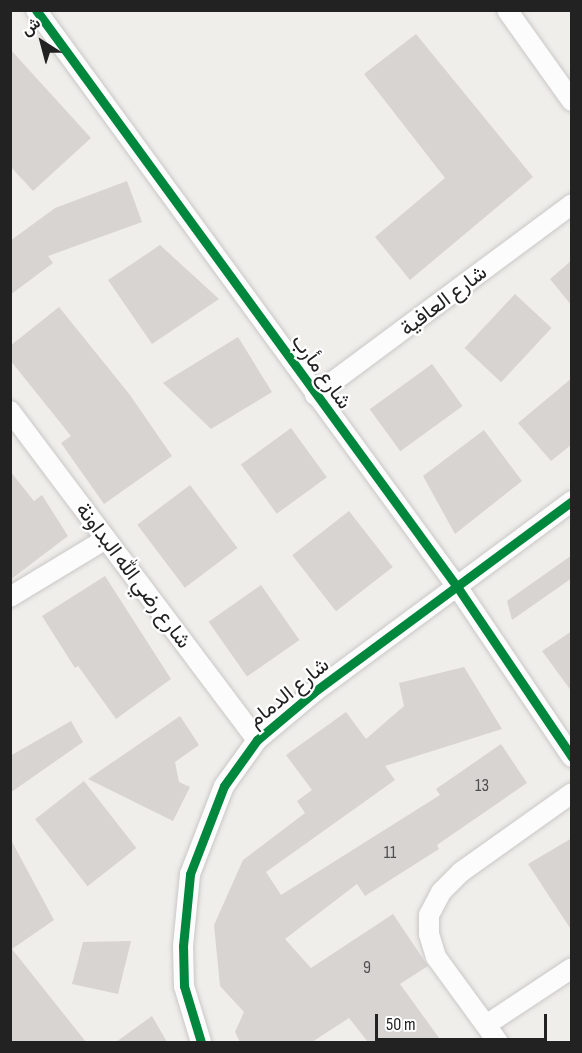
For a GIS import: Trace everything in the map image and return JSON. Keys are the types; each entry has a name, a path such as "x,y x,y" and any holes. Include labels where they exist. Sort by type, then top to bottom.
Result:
{"street":[{"name":"شارع مأرب","path":"36,10 458,588 572,757"},
{"path":"507,10 572,101"},
{"name":"شارع العافية","path":"315,395 572,204"},
{"name":"شارع رضي الله البداونة","path":"10,411 104,540 257,740"},
{"name":"شارع الدمام","path":"201,1042 184,986 183,946 190,874 224,786 257,740 314,692 458,588 572,501"},
{"path":"10,597 104,540"},
{"path":"498,1042 436,957 429,934 429,915 441,892 461,872 572,793"},
{"path":"486,1026 572,968"}],"building":[{"path":"416,34 533,177 410,280 375,237 445,178 364,74"},
{"path":"10,49 91,138 33,191 10,166"},
{"path":"127,181 142,222 48,256 53,263 10,295 10,241 55,208"},
{"path":"160,245 219,299 152,344 108,280"},
{"path":"572,260 572,306 550,279"},
{"path":"515,294 552,328 501,382 465,348"},
{"path":"59,307 130,395 172,456 104,504 61,443 71,436 10,360 10,346"},
{"path":"238,337 272,392 211,429 163,383"},
{"path":"432,364 463,406 400,451 370,409"},
{"path":"572,378 572,444 551,461 518,423"},
{"path":"291,428 327,477 277,514 241,464"},
{"path":"484,430 522,481 455,534 423,476"},
{"path":"10,471 34,501 42,495 68,536 10,580"},
{"path":"190,485 238,548 185,588 137,525"},
{"path":"349,511 393,567 336,611 292,555"},
{"path":"572,555 572,578 512,620 507,601"},
{"path":"105,576 171,679 116,719 78,666 75,668 42,616"},
{"path":"261,585 299,640 247,677 209,622"},
{"path":"572,631 572,692 542,651"},
{"path":"464,667 502,729 385,766 395,780 266,872 281,895 440,795 436,789 501,744 527,783 437,845 439,849 365,896 357,884 285,939 311,968 393,914 428,966 400,984 442,1042 368,1042 349,1018 312,1042 240,1042 235,1032 244,1012 220,986 214,925 243,860 305,813 297,801 312,790 286,755 346,712 366,739 404,706 399,683"},
{"path":"180,716 199,745 175,762 179,782 190,787 173,821 88,779"},
{"path":"71,721 83,742 10,793 10,756"},
{"path":"84,781 136,848 87,886 35,819"},
{"path":"10,838 54,920 12,949 86,1042 10,1042"},
{"path":"572,838 572,931 528,864"},
{"path":"131,941 118,994 72,984 83,942"},
{"path":"152,1016 167,1042 116,1042"}],"cycle path":[{"path":"36,10 458,588 572,757"},
{"path":"201,1042 184,986 183,946 190,874 224,786 257,740 314,692 572,501"}]}
